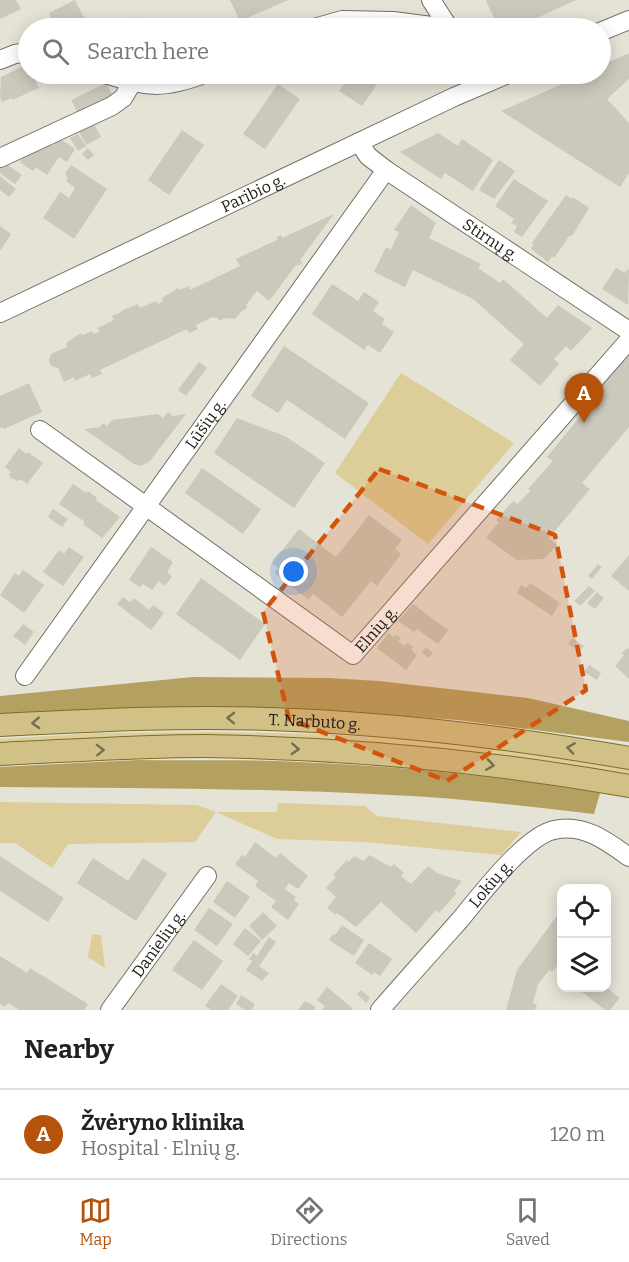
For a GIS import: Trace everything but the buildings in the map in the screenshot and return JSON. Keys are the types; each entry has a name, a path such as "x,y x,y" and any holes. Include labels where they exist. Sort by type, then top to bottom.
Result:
{"main road":[{"name":"T. Narbuto g.","path":"0,725 201,718 295,720 487,736 629,758"},
{"name":"T. Narbuto g.","path":"0,754 201,746 296,748 479,764 629,786"}],"street":[{"path":"431,0 442,18"},
{"path":"611,27 629,20"},
{"path":"0,60 18,54"},
{"path":"0,158 112,106 123,98 131,84"},
{"path":"147,84 162,86 173,84"},
{"name":"Paribio g.","path":"0,313 359,142 470,84"},
{"name":"Stirnų g.","path":"359,142 368,156 386,170 629,331"},
{"name":"Lūšių g.","path":"25,676 386,170"},
{"name":"Elnių g.","path":"40,430 354,656 629,340"},
{"name":"Lokių g.","path":"380,1010 500,874 542,834 567,828 580,830 591,833 629,857"},
{"name":"Danielių g.","path":"110,1010 207,876"}],"highlighted area":[{"path":"379,469 555,535 586,690 447,781 289,719 263,612"}],"shaded area":[{"path":"401,373 514,443 428,544 335,473"},
{"path":"193,677 329,678 379,681 528,698 629,721 629,742 458,720 311,709 159,710 0,717 0,696"},
{"path":"100,733 321,734 445,742 629,769 629,776 0,744 0,739"},
{"path":"138,760 259,761 374,766 488,777 600,793 594,814 416,796 196,789 0,787 0,767"},
{"path":"0,802 197,805 216,812 195,842 68,844 52,868 15,843 0,843"},
{"path":"278,803 365,806 377,816 521,832 501,855 364,842 277,839 216,812 277,812"},
{"path":"92,934 101,935 105,968 88,957"}],"place":[{"name":"Žvėryno klinika","path":"584,423"}]}
